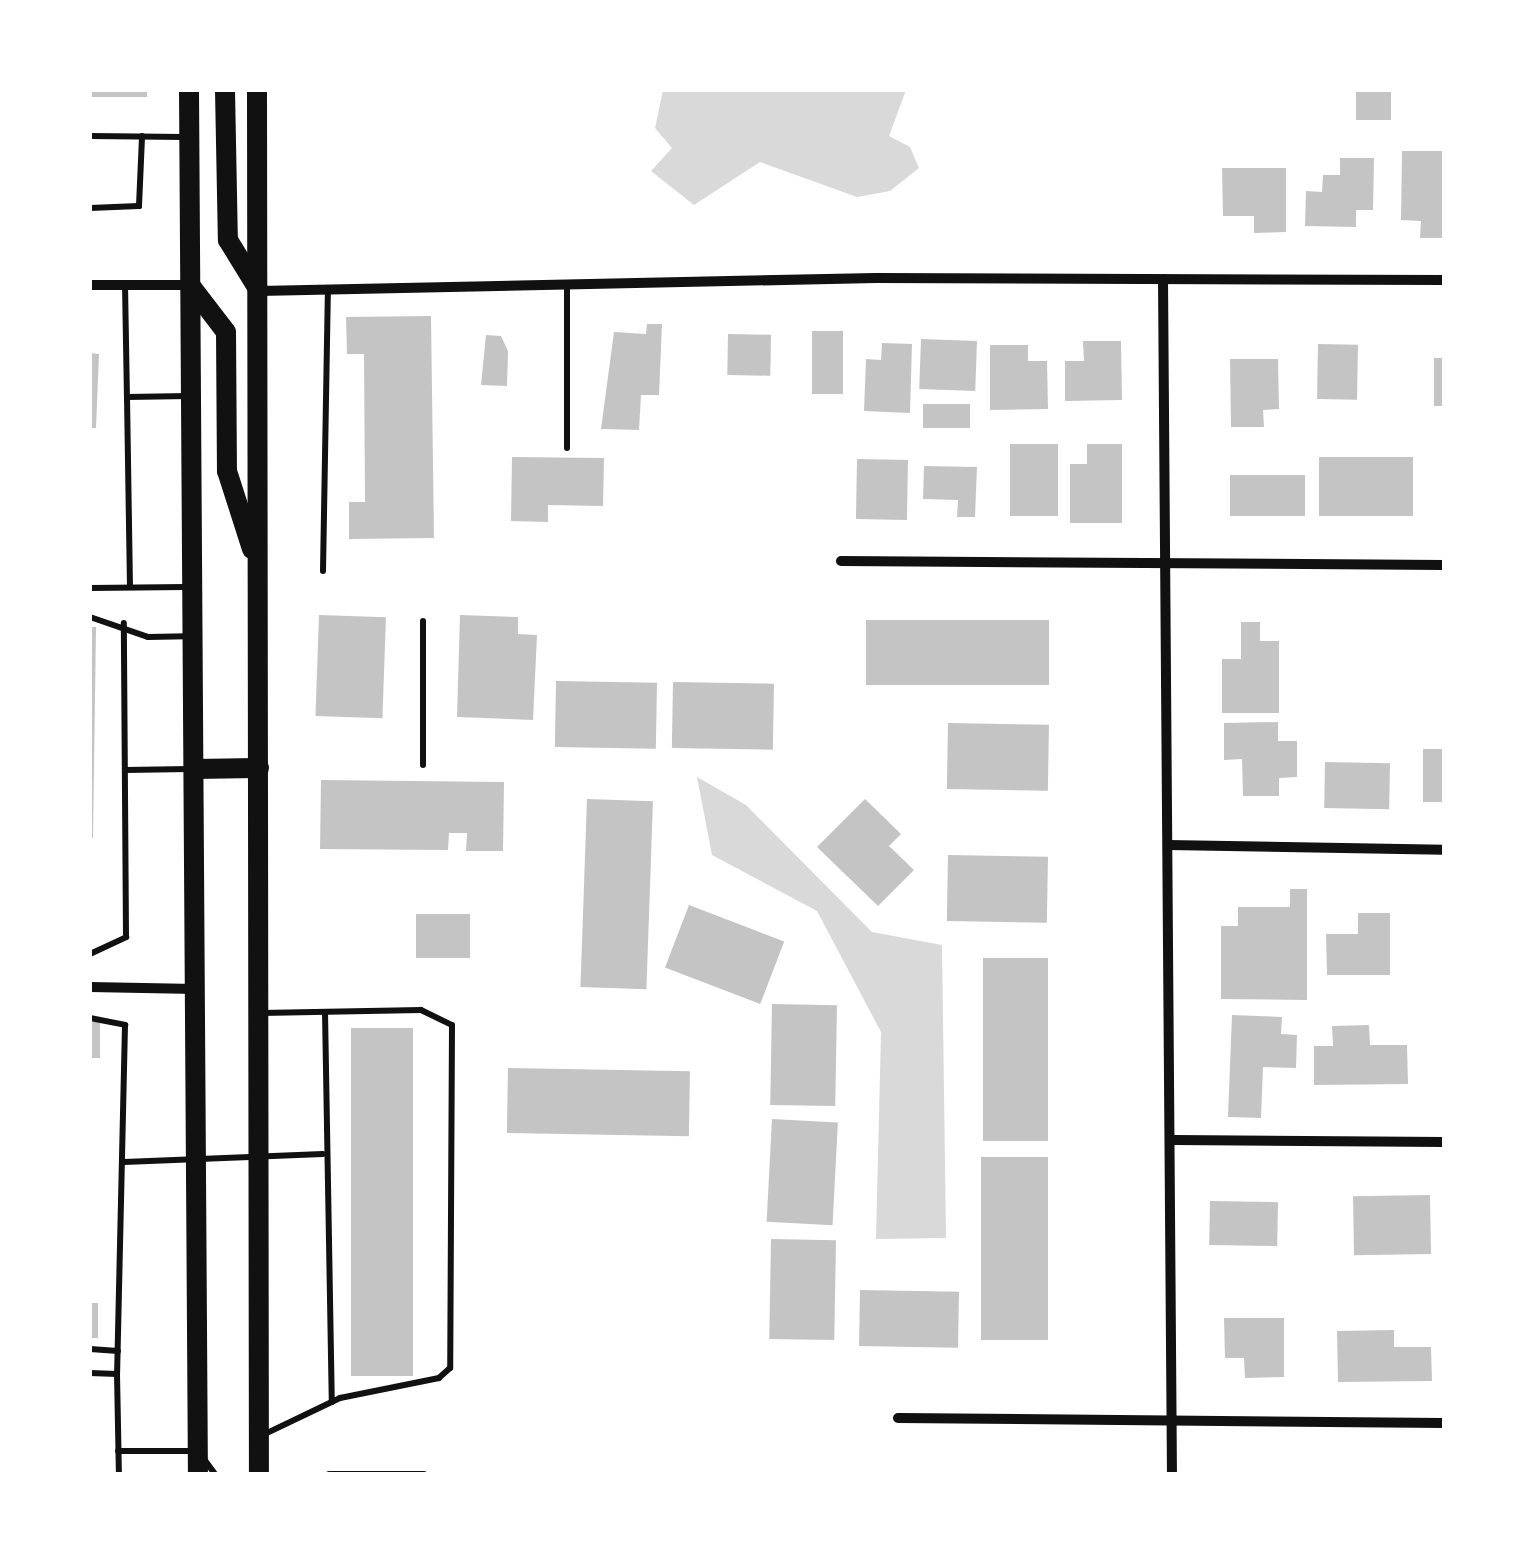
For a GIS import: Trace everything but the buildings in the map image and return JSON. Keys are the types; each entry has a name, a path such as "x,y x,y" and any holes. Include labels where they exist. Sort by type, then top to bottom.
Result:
{"main road":[{"path":"189,90 198,989 198,1474"},
{"path":"225,90 228,240 259,290"},
{"path":"257,90 260,1474"},
{"path":"190,285 226,332 227,471 259,570"},
{"path":"195,769 259,768"}],"street":[{"path":"1163,279 1174,1140 1172,1474"},
{"path":"259,290 567,284 1444,280"},
{"path":"90,285 190,285"},
{"path":"841,561 1444,565"},
{"path":"1168,845 1444,850"},
{"path":"90,987 198,989"},
{"path":"1174,1140 1444,1142"},
{"path":"898,1418 1174,1416 1444,1423"}],"lane":[{"path":"90,136 190,138"},
{"path":"90,208 139,206 142,136"},
{"path":"567,284 568,448"},
{"path":"125,285 130,587"},
{"path":"323,572 328,289"},
{"path":"126,398 191,396"},
{"path":"90,588 193,586"},
{"path":"90,618 124,623 148,637 194,636"},
{"path":"423,621 423,766"},
{"path":"90,954 126,937 124,623"},
{"path":"125,770 195,769"},
{"path":"260,1013 421,1010 452,1025 450,1368 332,1402 260,1436"},
{"path":"326,1012 323,1154 332,1402"},
{"path":"90,1018 126,1025 118,1474"},
{"path":"124,1162 196,1154 323,1154"},
{"path":"90,1349 118,1351"},
{"path":"90,1373 117,1374"},
{"path":"118,1450 198,1451 215,1474"},
{"path":"329,1474 424,1474"}],"shaded area":[{"path":"663,90 906,90 889,136 910,147 919,168 890,191 857,197 760,162 694,205 651,171 672,148 655,128"},
{"path":"697,777 746,805 872,932 942,945 946,1238 876,1239 881,1032 817,911 712,855"}]}
